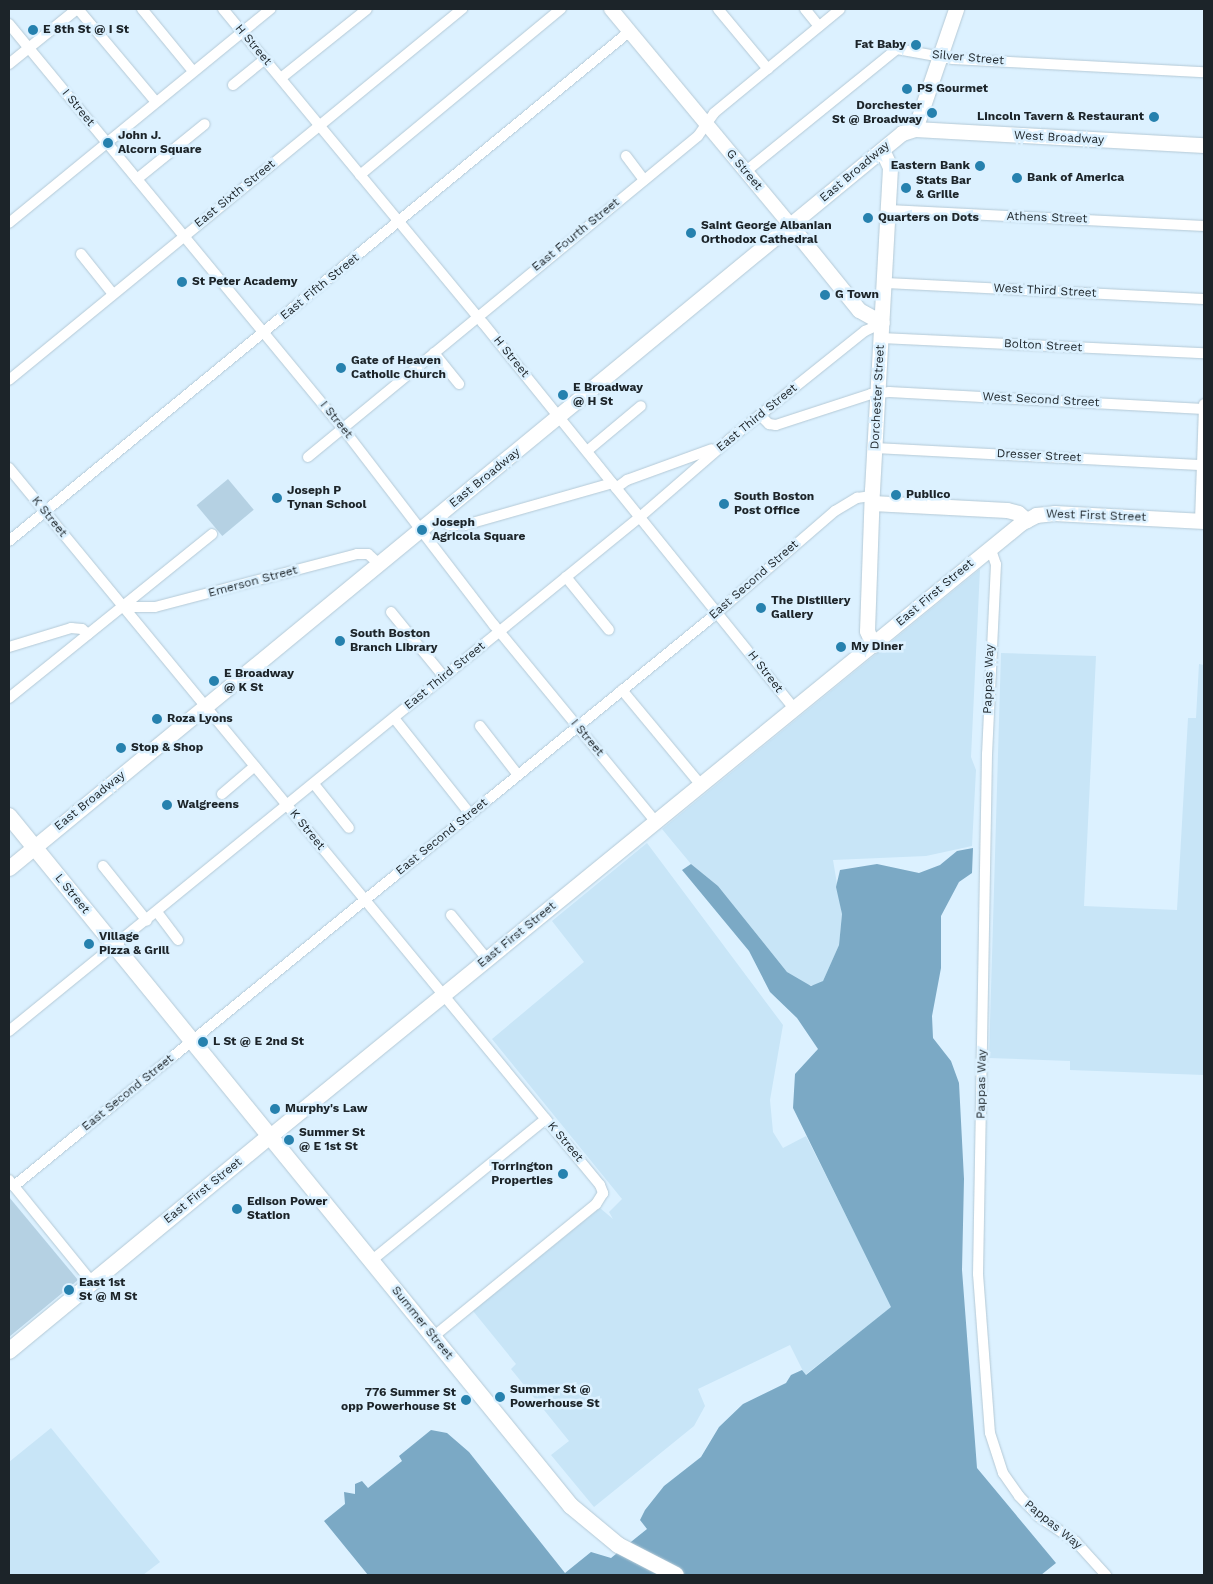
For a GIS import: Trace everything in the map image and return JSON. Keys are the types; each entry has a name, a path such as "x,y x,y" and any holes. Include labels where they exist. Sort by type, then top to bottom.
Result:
{"main road":[{"path":"915,129 938,57 956,9"},
{"name":"West Broadway","path":"915,129 1204,145"},
{"name":"East Broadway","path":"9,868 902,133 915,129"},
{"name":"Dorchester Street","path":"873,645 867,631 881,330 886,283 890,167 882,150"},
{"name":"G Street","path":"791,226 859,310 881,330"},
{"path":"872,499 1008,510 1018,512 1026,520"},
{"name":"West First Street","path":"1026,520 1054,513 1202,521"},
{"name":"East First Street","path":"9,1351 873,645 990,547 1026,520"},
{"name":"L Street","path":"9,816 192,1042"},
{"name":"Summer Street","path":"192,1042 567,1502 618,1545 676,1575"}],"street":[{"path":"9,64 77,9 156,102"},
{"path":"142,9 193,72"},
{"name":"H Street","path":"223,9 477,316 718,612 794,709"},
{"path":"9,222 270,9"},
{"path":"281,78 366,9"},
{"name":"East Sixth Street","path":"9,380 462,9"},
{"path":"360,175 561,9"},
{"name":"G Street","path":"611,9 791,226"},
{"path":"718,9 768,68"},
{"path":"805,9 819,26"},
{"name":"East Fourth Street","path":"308,457 698,136 706,123 768,68 840,9"},
{"name":"I Street","path":"9,24 342,428 500,632 656,822"},
{"name":"East Fifth Street","path":"9,541 630,32"},
{"name":"Silver Street","path":"745,172 893,50 901,49 938,57 1204,72"},
{"path":"233,85 265,59"},
{"path":"137,179 205,124"},
{"path":"626,156 644,180"},
{"name":"Athens Street","path":"889,210 1204,226"},
{"path":"81,254 113,294"},
{"name":"West Third Street","path":"886,283 1204,299"},
{"name":"Bolton Street","path":"881,330 1204,353"},
{"name":"East Third Street","path":"9,1031 147,921 640,517 730,438 865,331 881,330"},
{"path":"434,353 460,384"},
{"path":"760,415 769,424 781,424 878,393"},
{"name":"West Second Street","path":"878,393 1204,409"},
{"path":"1202,521 1204,404"},
{"path":"587,451 642,406"},
{"path":"438,516 449,525 465,525 614,485 706,452 730,438"},
{"name":"Dresser Street","path":"875,448 1203,465"},
{"name":"K Street","path":"9,468 600,1185 603,1193 596,1204 433,1337"},
{"name":"East Second Street","path":"12,1183 192,1042 718,612 835,511 857,498 872,499"},
{"path":"9,698 212,534"},
{"name":"Pappas Way","path":"990,547 996,564 986,783 978,1263 990,1433 1003,1473 1019,1496 1038,1516 1076,1542 1106,1575"},
{"name":"Emerson Street","path":"123,607 150,608 357,554 368,554 379,564"},
{"path":"566,577 608,630"},
{"path":"391,612 444,678"},
{"path":"9,647 71,628 82,629 88,634"},
{"path":"622,690 701,785"},
{"path":"394,718 470,814"},
{"path":"480,726 518,775"},
{"path":"222,794 255,766"},
{"path":"314,784 349,828"},
{"path":"102,866 147,921"},
{"path":"157,912 178,940"},
{"path":"451,915 487,959"},
{"path":"371,1260 546,1119"},
{"path":"12,1183 92,1282"}],"shaded area":[{"path":"228,479 254,510 222,536 197,505"},
{"path":"980,569 971,757 976,770 972,846 926,856 833,860 842,914 839,945 823,981 818,985 804,985 787,972 718,886 691,864 662,829"},
{"path":"1001,653 1096,656 1084,906 1177,910 1188,718 1196,718 1199,664 1204,665 1204,1075 1070,1070 1070,1061 989,1058"},
{"path":"647,843 783,1025 770,1100 773,1132 783,1148 806,1136 892,1307 805,1375 790,1345 698,1389 705,1406 694,1426 594,1507 551,1455 569,1441 511,1369 516,1364 473,1311 600,1208 613,1219 609,1212 622,1199 492,1039 584,962 552,921"},
{"path":"973,848 972,873 959,882 941,916 941,968 932,1016 933,1038 951,1061 959,1083 964,1179 962,1270 977,1468 1056,1563 1041,1575 368,1575 324,1521 345,1504 344,1492 355,1494 355,1484 362,1481 368,1488 402,1461 399,1456 431,1430 447,1433 469,1452 565,1573 591,1552 611,1558 647,1529 640,1520 645,1510 664,1486 701,1457 719,1427 743,1404 786,1383 791,1375 802,1370 806,1375 891,1307 793,1108 795,1074 818,1049 797,1018 770,992 749,951 682,870 691,864 718,886 787,972 811,986 823,981 839,945 842,914 836,887 840,870 877,864 919,873 940,865 957,851"},
{"path":"9,1197 78,1280 9,1337"},
{"path":"51,1428 160,1562 143,1575 9,1575 9,1462"}],"place":[{"name":"E 8th St @ I St","path":"33,30"},
{"name":"Fat Baby","path":"916,45"},
{"name":"PS Gourmet","path":"907,89"},
{"name":"Dorchester St @ Broadway","path":"932,113"},
{"name":"Lincoln Tavern & Restaurant","path":"1154,117"},
{"name":"John J. Alcorn Square","path":"108,143"},
{"name":"Eastern Bank","path":"980,166"},
{"name":"Bank of America","path":"1017,178"},
{"name":"Stats Bar & Grille","path":"906,188"},
{"name":"Quarters on Dots","path":"868,218"},
{"name":"Saint George Albanian Orthodox Cathedral","path":"691,233"},
{"name":"St Peter Academy","path":"182,282"},
{"name":"G Town","path":"825,295"},
{"name":"Gate of Heaven Catholic Church","path":"341,368"},
{"name":"E Broadway @ H St","path":"563,395"},
{"name":"Publico","path":"896,495"},
{"name":"Joseph P Tynan School","path":"277,498"},
{"name":"South Boston Post Office","path":"724,504"},
{"name":"Joseph Agricola Square","path":"422,530"},
{"name":"The Distillery Gallery","path":"761,608"},
{"name":"South Boston Branch Library","path":"340,641"},
{"name":"My Diner","path":"841,647"},
{"name":"E Broadway @ K St","path":"214,681"},
{"name":"Roza Lyons","path":"157,719"},
{"name":"Stop & Shop","path":"121,748"},
{"name":"Walgreens","path":"167,805"},
{"name":"Village Pizza & Grill","path":"89,944"},
{"name":"L St @ E 2nd St","path":"203,1042"},
{"name":"Murphy's Law","path":"275,1109"},
{"name":"Summer St @ E 1st St","path":"289,1140"},
{"name":"Torrington Properties","path":"563,1174"},
{"name":"Edison Power Station","path":"237,1209"},
{"name":"East 1st St @ M St","path":"69,1290"},
{"name":"Summer St @ Powerhouse St","path":"500,1397"},
{"name":"776 Summer St opp Powerhouse St","path":"466,1400"}]}
